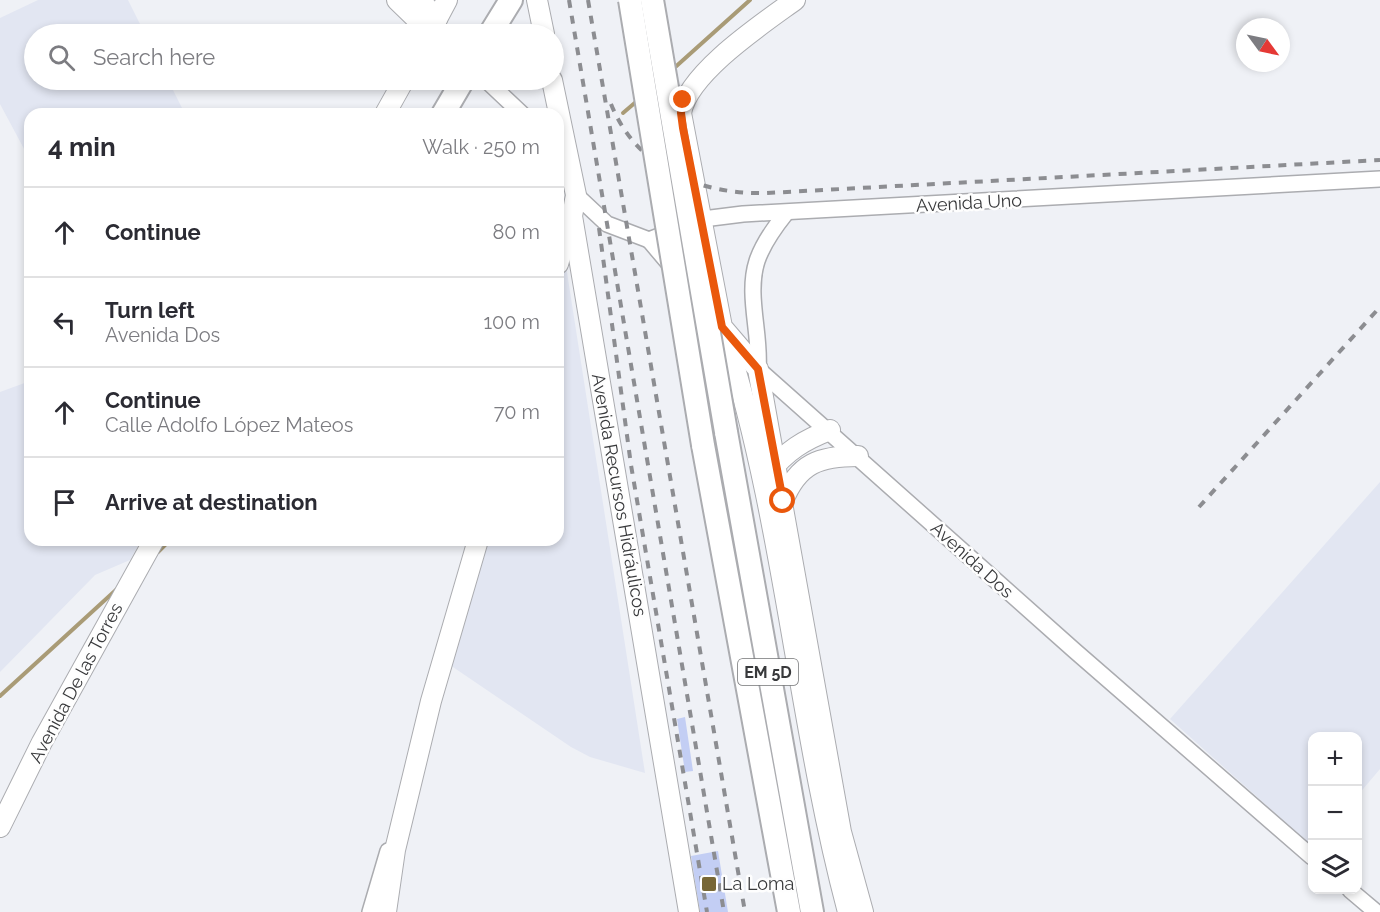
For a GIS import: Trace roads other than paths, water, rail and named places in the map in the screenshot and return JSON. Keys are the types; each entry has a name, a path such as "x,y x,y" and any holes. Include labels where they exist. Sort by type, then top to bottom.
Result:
{"highway":[{"path":"496,24 511,0"},
{"name":"EM 5D","path":"630,0 703,445 789,912"},
{"name":"EM 5D","path":"652,0 812,912"},
{"path":"446,108 457,90"}],"main road":[{"path":"397,0 426,24"},
{"path":"420,0 432,24"},
{"path":"438,24 447,0"},
{"path":"537,0 542,24"},
{"path":"795,0 738,43 697,81 683,100 681,113 722,327 770,473 783,501 841,832 863,912"},
{"path":"388,108 398,90"},
{"name":"Avenida Recursos Hidráulicos","path":"554,90 556,108"},
{"name":"Avenida Recursos Hidráulicos","path":"564,156 576,195 572,216 689,912"},
{"path":"564,243 572,216"},
{"name":"Avenida Dos","path":"722,327 758,369"},
{"path":"758,369 770,473 827,834 848,912"},
{"path":"770,473 796,446 830,430"},
{"path":"783,501 800,472 812,463 826,458 858,456"},
{"name":"Avenida De las Torres","path":"0,827 42,742 150,546"},
{"path":"386,912 394,850 431,701 476,546"}],"street":[{"path":"497,90 516,108"},
{"name":"Avenida Uno","path":"649,240 703,219 1380,179"},
{"path":"576,195 607,224 649,240 722,327"},
{"path":"758,369 760,347 754,283 757,262 769,234 786,213"},
{"name":"Avenida Dos","path":"758,369 1308,853"},
{"path":"370,912 431,701"},
{"path":"1355,894 1376,912"}],"waterway":[{"path":"672,70 750,0"},
{"path":"623,113 637,101"},
{"path":"158,552 164,546"},
{"path":"0,696 117,589"}],"railway":[{"path":"569,0 724,912"},
{"path":"588,0 745,912"},
{"path":"611,104 622,127 637,146 654,161 674,174 695,183 742,192 767,193 1380,160"},
{"path":"599,228 631,465 707,912"},
{"path":"1199,507 1380,307"}],"place":[{"name":"La Loma","path":"709,884"}]}
